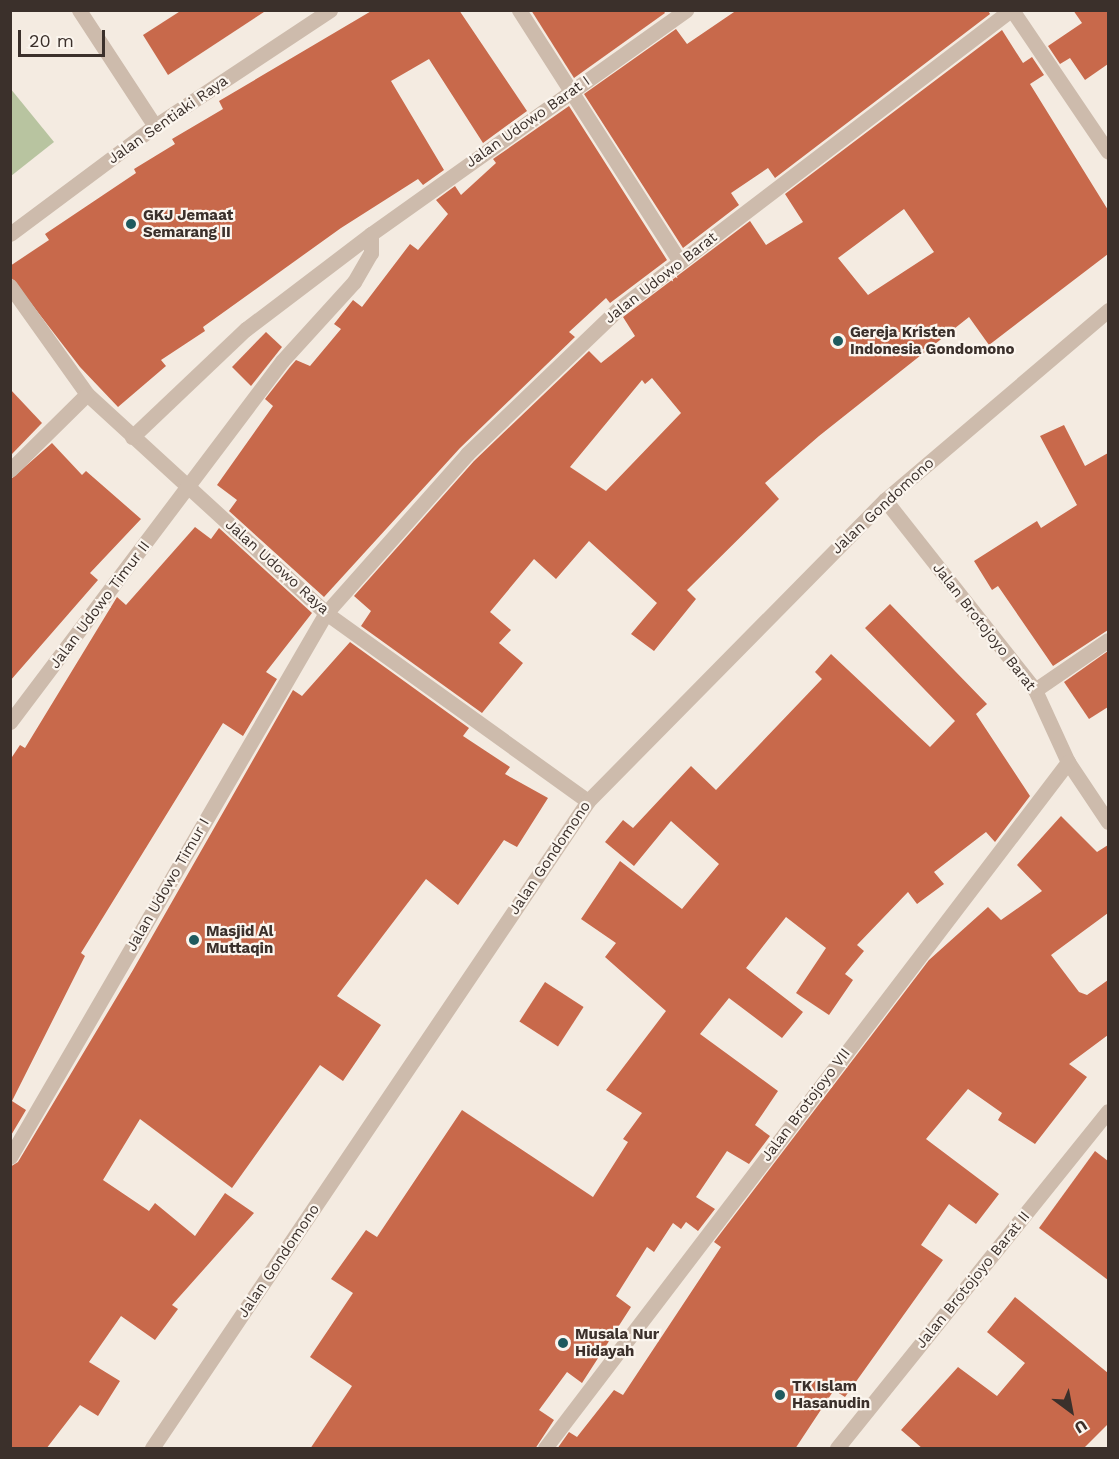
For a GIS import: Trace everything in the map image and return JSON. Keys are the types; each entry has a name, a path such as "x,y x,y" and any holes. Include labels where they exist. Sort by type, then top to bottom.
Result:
{"street":[{"path":"79,10 155,126"},
{"name":"Jalan Sentiaki Raya","path":"10,234 155,126 330,10"},
{"path":"519,10 573,90 680,262"},
{"name":"Jalan Udowo Barat I","path":"132,437 246,329 371,234 686,10"},
{"path":"1011,10 1108,152"},
{"name":"Jalan Udowo Barat","path":"326,613 467,454 617,310 1011,10"},
{"path":"188,487 282,362 354,282 371,253 371,234"},
{"name":"Jalan Udowo Raya","path":"10,286 87,393 132,437 326,613 588,801"},
{"name":"Jalan Gondomono","path":"152,1449 588,801 885,501 1108,310"},
{"path":"10,470 87,393"},
{"name":"Jalan Udowo Timur II","path":"10,722 188,487"},
{"name":"Jalan Brotojoyo Barat","path":"885,501 1035,690 1068,762 1108,822"},
{"name":"Jalan Udowo Timur I","path":"10,1157 326,613"},
{"path":"1035,690 1108,640"},
{"name":"Jalan Brotojoyo VII","path":"545,1449 1068,762"},
{"name":"Jalan Brotojoyo Barat II","path":"837,1449 1108,1111"}],"green space":[{"path":"10,88 54,142 11,176 10,176"}],"building":[{"path":"182,10 267,10 168,75 143,35"},
{"path":"373,10 459,10 527,111 483,143 429,59 391,81 444,170 423,185 418,179 341,228 203,327 205,331 161,360 166,366 118,407 80,367 10,276 10,266 49,240 45,234 136,173 134,169 175,144 172,139 223,109 219,101"},
{"path":"531,10 663,10 665,13 574,78"},
{"path":"737,10 988,10 990,14 775,178 768,168 731,193 739,205 683,248 584,94 676,29 687,44"},
{"path":"1073,10 1108,10 1108,64 1085,80 1070,58 1060,64 1048,46 1082,23"},
{"path":"1002,30 1023,63 1032,57 1044,75 1030,84 1108,210 1108,254 989,345 969,317 819,436 765,483 779,499 687,590 696,599 654,651 631,634 657,603 589,541 556,579 534,559 490,612 511,630 499,643 523,663 482,713 361,626 371,611 354,596 474,461 589,351 601,363 635,336 623,317 750,221 766,245 803,222 785,194","holes":["904,209 934,252 868,295 838,258","652,378 681,413 606,491 570,467 642,380 645,384"]},
{"path":"569,106 667,260 610,303 606,298 569,332 575,337 460,448 324,597 229,511 237,500 217,485 273,406 265,399 290,367 296,360 310,366 341,329 334,324 353,300 362,307 410,244 418,250 448,214 436,200 455,186 461,195 496,163 493,159"},
{"path":"266,332 282,347 251,386 232,367"},
{"path":"10,389 42,423 10,456"},
{"path":"1064,425 1085,466 1108,453 1108,630 1053,666 998,586 992,590 974,561 1037,521 1041,528 1077,505 1040,436"},
{"path":"52,443 82,475 86,471 141,519 90,573 98,580 10,681 10,480"},
{"path":"195,527 211,539 219,528 312,613 266,672 277,679 243,736 223,723 81,953 85,956 12,1101 26,1110 10,1137 10,760 20,745 25,748 117,597 126,605"},
{"path":"890,604 987,704 976,714 1030,796 995,842 986,832 934,872 944,884 917,904 908,892 857,945 864,951 845,974 853,980 829,1015 796,993 826,948 786,917 746,968 803,1012 782,1038 729,998 700,1034 778,1091 755,1125 770,1136 749,1164 727,1151 696,1197 715,1209 698,1231 686,1222 681,1229 673,1223 654,1252 647,1247 616,1296 631,1307 582,1383 567,1372 539,1410 554,1420 535,1449 310,1449 352,1386 310,1357 353,1293 331,1279 366,1230 377,1237 462,1110 593,1197 628,1142 623,1139 642,1113 606,1090 666,1011 605,957 616,943 581,919 620,861 682,909 719,864 671,821 634,866 605,842 623,820 633,828 691,766 716,790 822,679 815,672 831,654 930,747 955,721 865,628"},
{"path":"350,642 469,728 463,736 510,767 505,774 548,798 517,847 504,840 458,905 426,879 337,996 381,1025 343,1081 320,1065 232,1188 140,1119 103,1180 149,1211 155,1203 195,1236 225,1193 254,1213 172,1305 178,1309 155,1340 121,1316 89,1362 120,1381 98,1416 80,1405 46,1449 10,1449 10,1167 18,1162 133,970 293,690 302,696"},
{"path":"1108,651 1108,707 1089,719 1064,682"},
{"path":"1061,816 1097,852 1108,845 1108,913 1051,955 1079,992 1087,995 1108,980 1108,1035 1069,1064 1087,1077 1035,1144 998,1120 1002,1113 968,1089 926,1139 999,1194 976,1224 949,1204 921,1245 943,1260 845,1397 834,1390 795,1449 557,1449 569,1432 577,1437 614,1390 623,1395 721,1247 714,1242 929,960 988,907 1001,920 1042,891 1017,865"},
{"path":"545,982 584,1007 558,1046 519,1021"},
{"path":"1095,1151 1108,1161 1108,1280 1039,1228"},
{"path":"1015,1297 1108,1373 1108,1424 1083,1449 923,1449 901,1430 958,1367 997,1396 1025,1363 987,1332"}],"place":[{"name":"GKJ Jemaat Semarang II","path":"131,224"},
{"name":"Gereja Kristen Indonesia Gondomono","path":"838,341"},
{"name":"Masjid Al Muttaqin","path":"194,940"},
{"name":"Musala Nur Hidayah","path":"563,1343"},
{"name":"TK Islam Hasanudin","path":"780,1395"}]}
